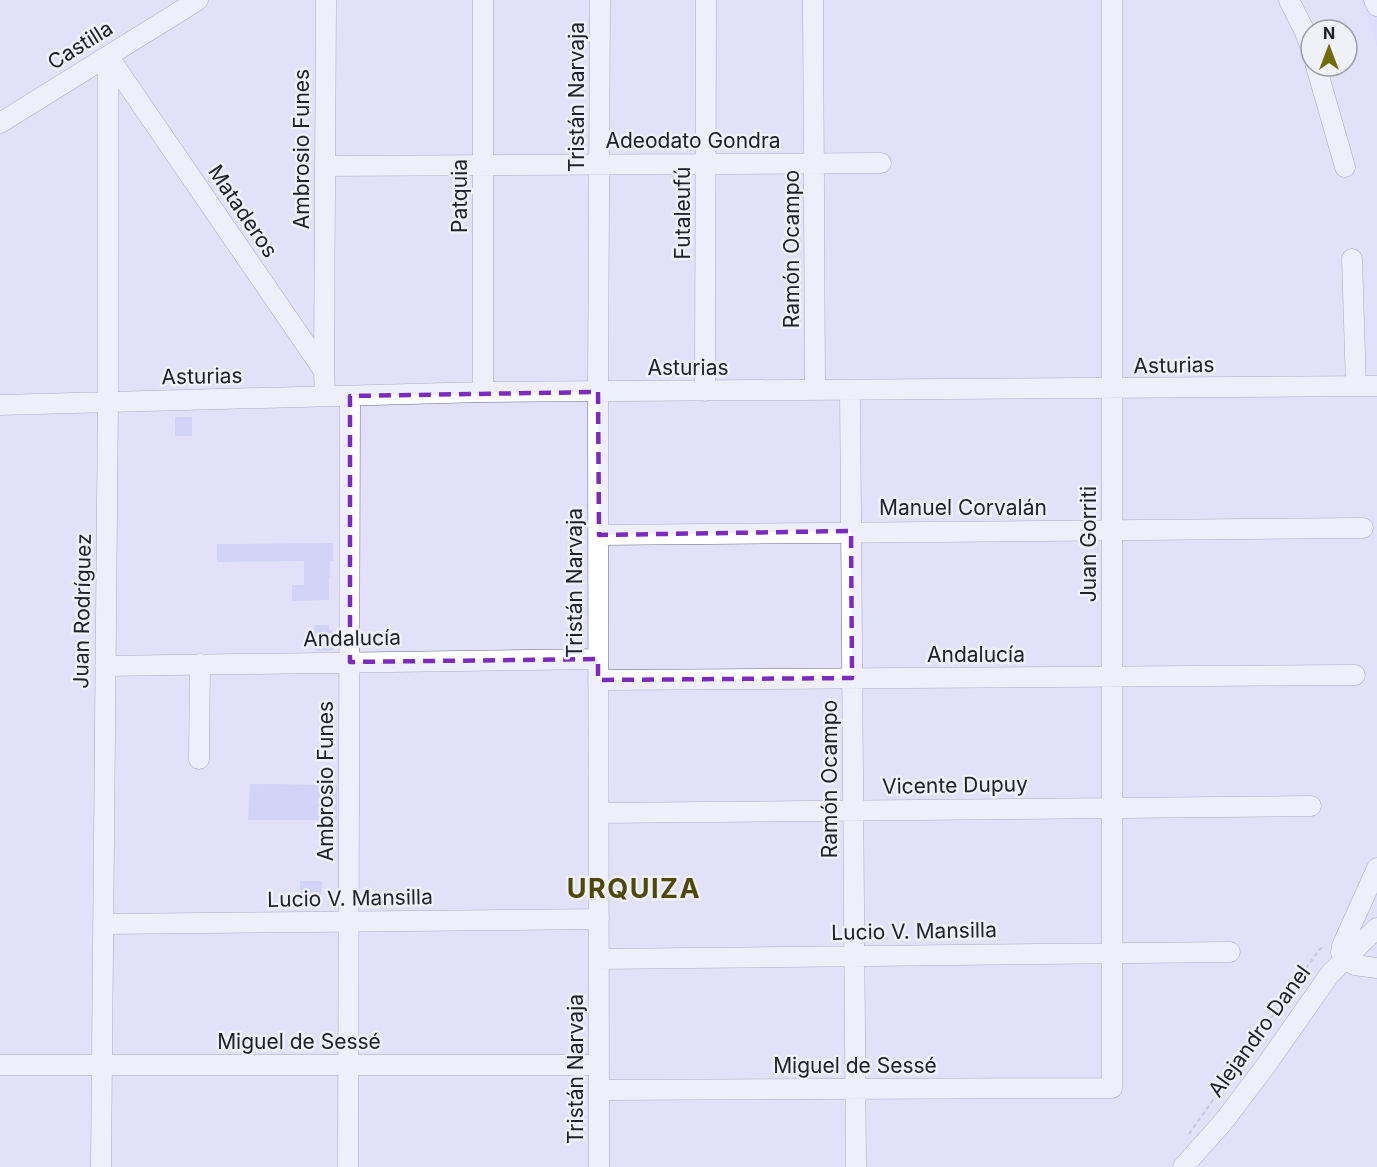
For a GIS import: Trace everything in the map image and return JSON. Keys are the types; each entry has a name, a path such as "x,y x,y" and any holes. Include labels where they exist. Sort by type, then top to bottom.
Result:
{"street":[{"name":"Ambrosio Funes","path":"324,371 326,0"},
{"name":"Patquia","path":"483,0 483,392"},
{"name":"Tristán Narvaja","path":"599,1167 600,0"},
{"name":"Futaleufú","path":"705,391 706,0"},
{"name":"Ramón Ocampo","path":"813,0 815,390"},
{"name":"Juan Gorriti","path":"1112,0 1112,1088"},
{"path":"1289,0 1299,19"},
{"path":"1374,0 1377,6"},
{"name":"Castilla","path":"0,123 191,2"},
{"name":"Mataderos","path":"108,56 324,371 326,396"},
{"name":"Juan Rodríguez","path":"100,1167 108,402 108,56"},
{"path":"1319,78 1345,167"},
{"name":"Adeodato Gondra","path":"325,166 881,163"},
{"path":"1352,259 1356,386"},
{"name":"Asturias","path":"0,405 483,392 1377,386"},
{"name":"Ramón Ocampo","path":"850,390 856,1167"},
{"name":"Ambrosio Funes","path":"348,1167 350,396"},
{"name":"Manuel Corvalán","path":"599,535 1363,528"},
{"name":"Andalucía","path":"105,666 598,659"},
{"path":"199,759 200,664"},
{"name":"Andalucía","path":"598,680 1355,675"},
{"name":"Vicente Dupuy","path":"599,813 1311,806"},
{"path":"1377,868 1346,935 1341,952 1344,958 1355,965 1377,969"},
{"name":"Lucio V. Mansilla","path":"103,924 599,919"},
{"name":"Alejandro Danel","path":"1187,1166 1267,1064 1322,984 1344,958 1377,928"},
{"name":"Lucio V. Mansilla","path":"599,959 1230,952"},
{"name":"Miguel de Sessé","path":"0,1065 599,1065"},
{"name":"Miguel de Sessé","path":"599,1090 1112,1088"}],"path":[{"path":"1189,1134 1319,950 1346,935"}],"highlighted area":[{"path":"598,392 599,535 851,531 852,678 598,680 598,659 350,662 350,396"}],"shaded area":[{"path":"1361,0 1377,0 1377,47"}],"building":[{"path":"175,417 192,417 192,436 175,436"},
{"path":"333,543 329,600 292,601 292,585 304,585 304,561 217,562 217,544"},
{"path":"314,625 329,625 329,629 335,634 336,647 331,651 315,651"},
{"path":"250,784 337,785 337,820 248,820"},
{"path":"300,881 322,881 321,895 300,895"}],"district":[{"name":"URQUIZA","path":"634,888"}]}
